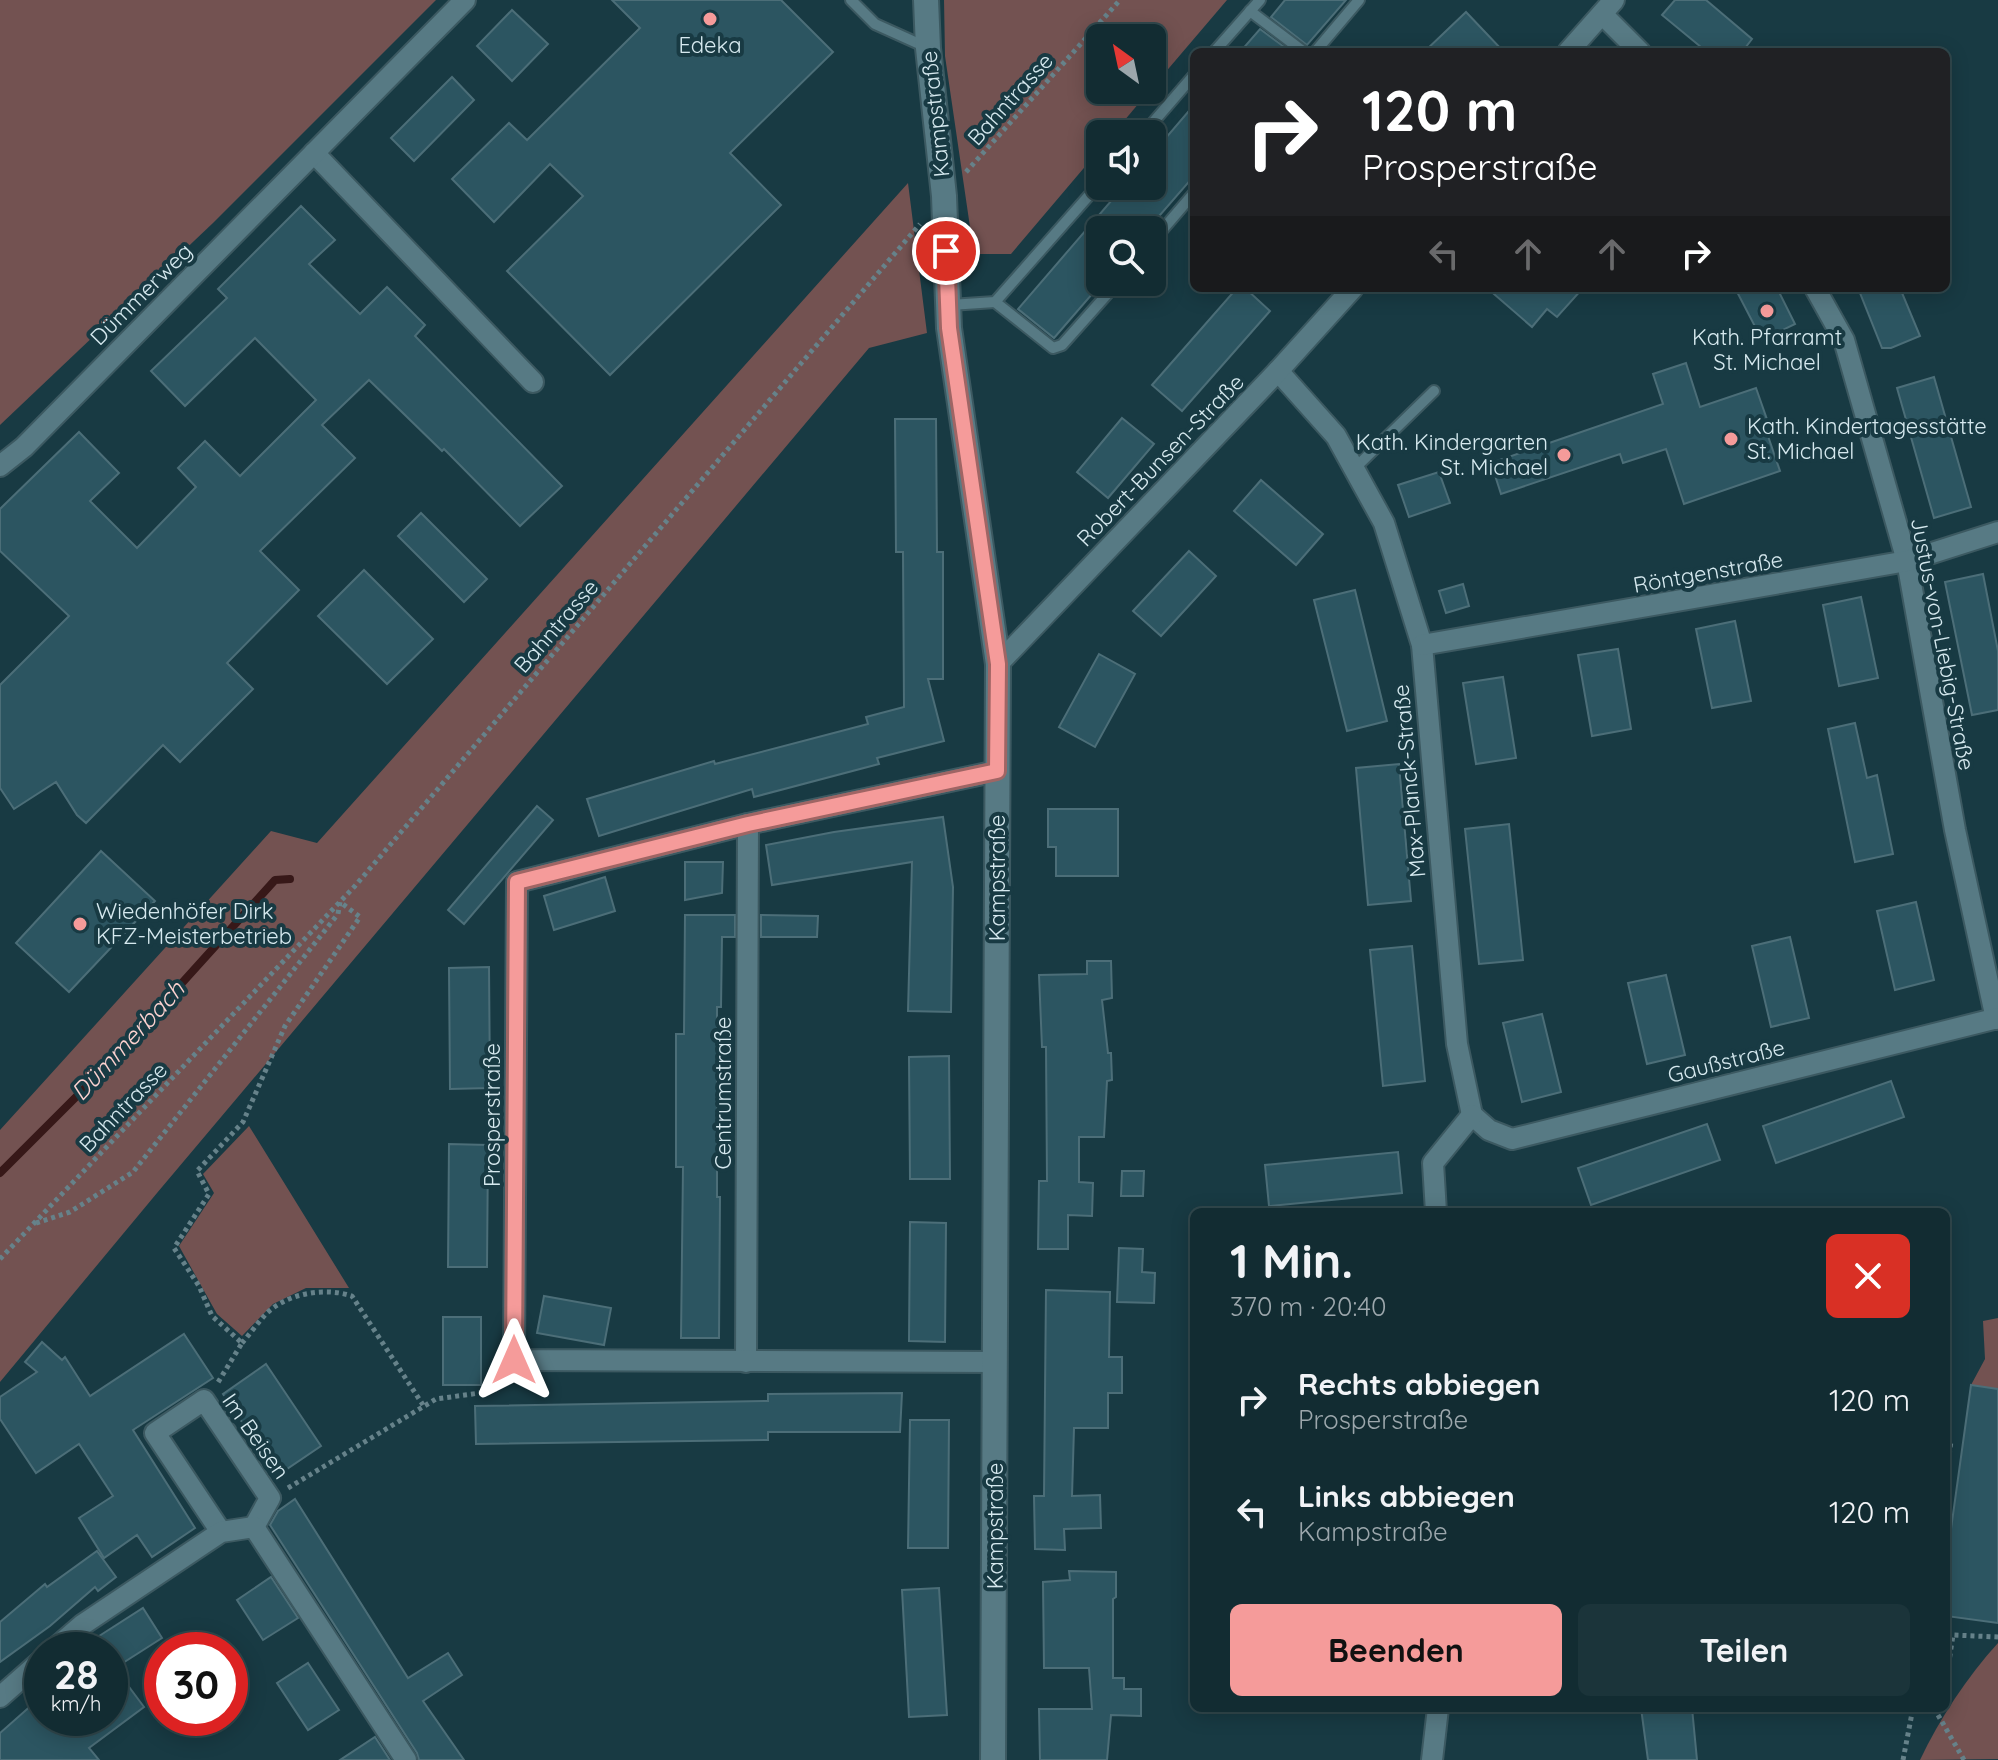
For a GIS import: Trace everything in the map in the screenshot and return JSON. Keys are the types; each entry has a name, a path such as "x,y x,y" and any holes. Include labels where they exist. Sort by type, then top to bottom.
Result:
{"street":[{"name":"Dümmerweg","path":"0,466 24,447 465,0"},
{"name":"Kampstraße","path":"926,0 944,196 949,328 998,664 993,1760"},
{"path":"1572,48 1608,7 1637,48"},
{"path":"314,153 533,382"},
{"name":"Robert-Bunsen-Straße","path":"998,664 1349,292"},
{"name":"Justus-von-Liebig-Straße","path":"1817,292 1844,340 1907,561 1955,830 1997,1018"},
{"name":"Max-Planck-Straße","path":"1278,371 1336,436 1384,523 1422,645 1457,1044 1472,1115"},
{"name":"Röntgenstraße","path":"1422,645 1907,561 1998,532"},
{"name":"Prosperstraße","path":"514,1360 517,882 748,824 997,771"},
{"name":"Centrumstraße","path":"746,1362 748,824"},
{"name":"Gaußstraße","path":"1472,1115 1489,1130 1512,1139 1997,1018"},
{"path":"1436,1208 1433,1163 1472,1115"},
{"path":"514,1360 995,1362"},
{"name":"Im Beisen","path":"221,1532 155,1433 204,1400 270,1498 254,1527"},
{"path":"74,1632 221,1532 254,1527 406,1760"},
{"path":"0,1697 24,1676"},
{"path":"1432,1760 1438,1712"}],"lane":[{"path":"851,0 875,24 928,48"},
{"path":"1218,48 1260,0"},
{"path":"1318,48 1359,0"},
{"path":"1250,11 1299,48"},
{"path":"1155,120 1190,80"},
{"path":"1166,226 1190,198"},
{"path":"995,302 1086,199"},
{"path":"948,305 995,302 1053,348 1062,345 1106,296"},
{"path":"1354,469 1434,391"}],"path":[{"name":"Bahntrasse","path":"0,1259 340,902 944,196 1120,0"},
{"path":"34,1223 70,1212 133,1172 338,914 340,902 360,917 285,1026 243,1122 197,1171 209,1194 174,1248 199,1286 212,1316 242,1343"},
{"path":"204,1400 242,1343 269,1311 305,1294 336,1291 352,1296 423,1405"},
{"path":"270,1498 423,1405 436,1399 494,1391 514,1360"},
{"path":"1950,1449 1951,1441"},
{"path":"1950,1655 1953,1635 1998,1637"},
{"path":"1903,1760 1912,1712"},
{"path":"1936,1712 1964,1760"}],"shaded area":[{"path":"0,0 436,0 213,223 0,425"},
{"path":"944,0 1227,0 1166,72 1166,24 1086,24 1086,104 1138,104 1125,120 1086,120 1086,166 1011,254 979,254 970,227 945,56"},
{"path":"908,183 927,333 869,348 0,1382 0,1130 271,831 317,843"},
{"path":"249,1126 349,1288 306,1288 273,1304 242,1336 217,1314 179,1246 214,1193 203,1174"},
{"path":"1998,1318 1998,1389 1971,1385 1985,1359 1983,1321"},
{"path":"1998,1643 1998,1759 1920,1760 1946,1712 1950,1712 1955,1698"}],"building":[{"path":"612,0 781,0 833,52 730,153 781,205 610,375 507,271 583,196 550,164 494,222 452,179 509,123 527,140 640,28"},
{"path":"1285,0 1346,0 1307,45 1271,17"},
{"path":"1675,0 1706,0 1752,39 1745,48 1702,48 1662,15"},
{"path":"512,10 548,44 512,81 477,46"},
{"path":"1466,12 1500,48 1428,48"},
{"path":"1260,29 1286,48 1243,48"},
{"path":"452,77 474,100 414,161 391,138"},
{"path":"1190,110 1190,181 1159,216 1098,216 1112,200 1166,200 1166,138"},
{"path":"301,206 335,240 309,264 360,314 387,287 425,325 415,336 562,486 520,526 444,449 442,451 369,380 322,425 355,458 260,551 299,590 227,663 253,689 180,762 163,745 86,823 77,815 56,782 14,809 0,788 0,685 69,616 0,551 0,509 79,432 119,473 90,501 137,548 196,487 178,468 205,441 240,476 316,400 255,338 185,406 151,371 227,298 218,289"},
{"path":"1086,230 1086,296 1090,296 1054,338 1018,309"},
{"path":"1233,292 1249,292 1270,311 1182,411 1152,385"},
{"path":"1492,292 1579,292 1557,317 1547,309 1532,327"},
{"name":"Kath. Pfarramt St. Michael","path":"1737,292 1779,292 1795,324 1762,340"},
{"path":"1860,292 1902,292 1920,336 1891,348 1882,348"},
{"path":"1686,363 1700,407 1756,388 1780,471 1684,504 1666,449 1623,463 1620,454 1501,494 1491,463 1663,404 1653,374"},
{"path":"1934,377 1971,507 1934,518 1897,388"},
{"path":"1122,418 1154,444 1108,498 1077,472"},
{"path":"895,419 936,419 937,552 943,552 943,679 928,679 944,741 877,758 879,764 754,797 752,789 599,836 587,799 714,761 715,764 868,724 866,717 904,707 903,552 896,552"},
{"path":"1439,472 1450,503 1409,517 1398,485"},
{"path":"1261,480 1323,534 1296,565 1234,511"},
{"path":"421,513 487,579 464,602 398,536"},
{"path":"1189,551 1216,576 1161,636 1133,611"},
{"path":"364,570 433,639 387,684 318,616"},
{"path":"1983,574 1998,651 1998,710 1972,715 1945,582"},
{"path":"1463,584 1469,606 1446,613 1439,591"},
{"path":"1355,590 1387,721 1347,731 1314,600"},
{"path":"1861,597 1878,678 1839,686 1823,605"},
{"path":"1735,621 1751,701 1712,708 1696,629"},
{"path":"1618,649 1631,729 1592,736 1578,655"},
{"path":"1099,654 1135,674 1095,747 1059,727"},
{"path":"1503,677 1516,758 1476,764 1463,683"},
{"path":"1855,723 1867,778 1877,775 1893,854 1855,862 1828,729"},
{"path":"1399,764 1411,901 1368,905 1356,768"},
{"path":"537,806 553,820 464,924 448,910"},
{"path":"1048,809 1118,809 1118,876 1056,876 1056,847 1048,847"},
{"path":"943,817 953,887 951,1012 908,1011 912,862 772,885 766,845"},
{"path":"1509,824 1523,960 1479,964 1465,829"},
{"path":"101,851 155,901 69,992 16,943"},
{"path":"685,862 723,862 722,893 685,900"},
{"path":"605,877 615,911 554,930 544,896"},
{"path":"1916,902 1934,980 1895,990 1877,911"},
{"path":"685,915 735,915 735,937 722,937 721,1007 717,1007 719,1338 681,1338 683,1167 676,1167 676,1034 684,1034"},
{"path":"761,915 818,916 817,937 761,937"},
{"path":"1790,937 1809,1018 1771,1027 1752,946"},
{"path":"1412,946 1425,1081 1383,1086 1370,950"},
{"path":"1087,961 1111,961 1112,998 1102,1000 1112,1080 1107,1081 1104,1137 1079,1137 1079,1182 1093,1183 1092,1216 1068,1215 1068,1249 1038,1249 1039,1181 1047,1181 1046,1047 1042,1047 1039,975 1087,974"},
{"path":"489,967 490,1088 450,1089 449,968"},
{"path":"1666,975 1685,1055 1647,1064 1628,983"},
{"path":"1542,1014 1561,1092 1522,1102 1503,1023"},
{"path":"949,1056 950,1179 910,1179 909,1057"},
{"path":"1891,1081 1904,1117 1776,1163 1763,1126"},
{"path":"1707,1124 1720,1160 1591,1205 1578,1168"},
{"path":"449,1144 488,1145 487,1267 448,1267"},
{"path":"1398,1152 1402,1193 1269,1206 1265,1165"},
{"path":"1122,1171 1144,1171 1143,1196 1121,1196"},
{"path":"910,1222 946,1223 945,1342 909,1341"},
{"path":"1119,1248 1143,1249 1142,1272 1155,1273 1154,1303 1117,1302"},
{"path":"1046,1290 1110,1292 1109,1357 1122,1357 1122,1393 1108,1393 1108,1428 1074,1428 1072,1496 1100,1495 1101,1528 1064,1529 1065,1550 1035,1549 1034,1496 1044,1496"},
{"path":"544,1296 611,1308 604,1345 537,1333"},
{"path":"443,1317 481,1317 481,1385 443,1385"},
{"path":"184,1334 213,1378 133,1430 195,1528 152,1557 137,1535 104,1558 79,1518 113,1496 79,1444 36,1473 0,1419 0,1397 37,1372 25,1362 42,1342 62,1360 65,1357 90,1396"},
{"path":"266,1364 321,1446 278,1475 223,1394"},
{"path":"1971,1385 1998,1389 1998,1623 1950,1617 1950,1536"},
{"path":"902,1393 900,1432 768,1432 768,1440 476,1444 475,1406 768,1401 768,1394"},
{"path":"910,1420 949,1420 948,1548 908,1548"},
{"path":"295,1499 408,1678 448,1653 462,1675 423,1701 464,1760 419,1760 270,1525 278,1511"},
{"path":"97,1551 116,1577 98,1591 95,1587 42,1632 24,1632 24,1645 0,1662 0,1622 45,1584 47,1587"},
{"path":"1069,1571 1116,1572 1113,1678 1124,1678 1124,1689 1141,1689 1141,1716 1111,1715 1107,1760 1040,1760 1039,1709 1092,1709 1089,1668 1044,1668 1043,1582 1070,1580"},
{"path":"271,1577 298,1618 263,1640 237,1600"},
{"path":"939,1588 947,1715 909,1717 902,1590"},
{"path":"143,1608 158,1632 144,1632 144,1649 128,1660 128,1632 105,1632"},
{"path":"308,1663 339,1710 308,1730 277,1683"},
{"path":"128,1685 144,1707 128,1719"},
{"path":"24,1712 24,1736 105,1736 89,1748 99,1760 0,1760 0,1733"},
{"path":"1642,1712 1692,1712 1697,1760 1648,1760"},
{"path":"375,1737 390,1760 340,1760"}],"waterway":[{"name":"Dümmerbach","path":"0,1173 107,1066 275,880 290,879"}],"place":[{"name":"Edeka","path":"710,19"},
{"name":"Kath. Pfarramt St. Michael","path":"1767,311"},
{"name":"Kath. Kindertagesstätte St. Michael","path":"1731,439"},
{"name":"Kath. Kindergarten St. Michael","path":"1564,455"},
{"name":"Wiedenhöfer Dirk KFZ-Meisterbetrieb","path":"80,924"}],"route":[{"path":"514,1360 517,882 748,824 997,771 998,664 949,328 946,251"}]}
